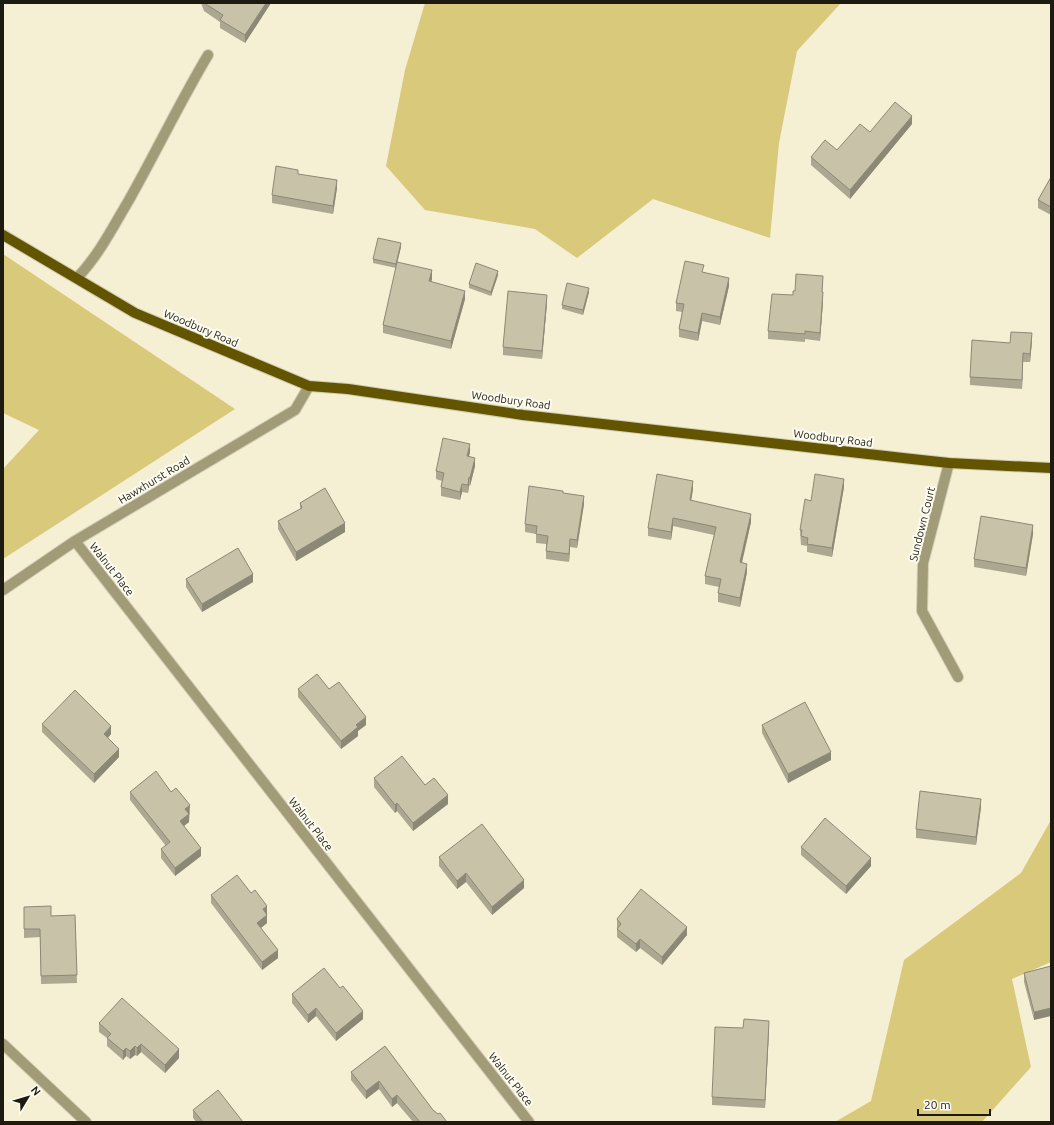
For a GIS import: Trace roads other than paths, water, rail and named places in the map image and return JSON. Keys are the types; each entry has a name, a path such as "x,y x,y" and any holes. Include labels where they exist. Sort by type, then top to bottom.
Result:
{"main road":[{"name":"Woodbury Road","path":"3,235 135,313 309,386 348,389 523,415 949,463 1051,468"}],"street":[{"path":"77,278 94,259 150,162 188,88 208,55"},
{"name":"Hawxhurst Road","path":"3,590 75,541 295,410 309,386"},
{"name":"Sundown Court","path":"949,463 923,563 922,611 958,677"},
{"name":"Walnut Place","path":"75,541 529,1122"},
{"path":"3,1044 86,1122"}]}
